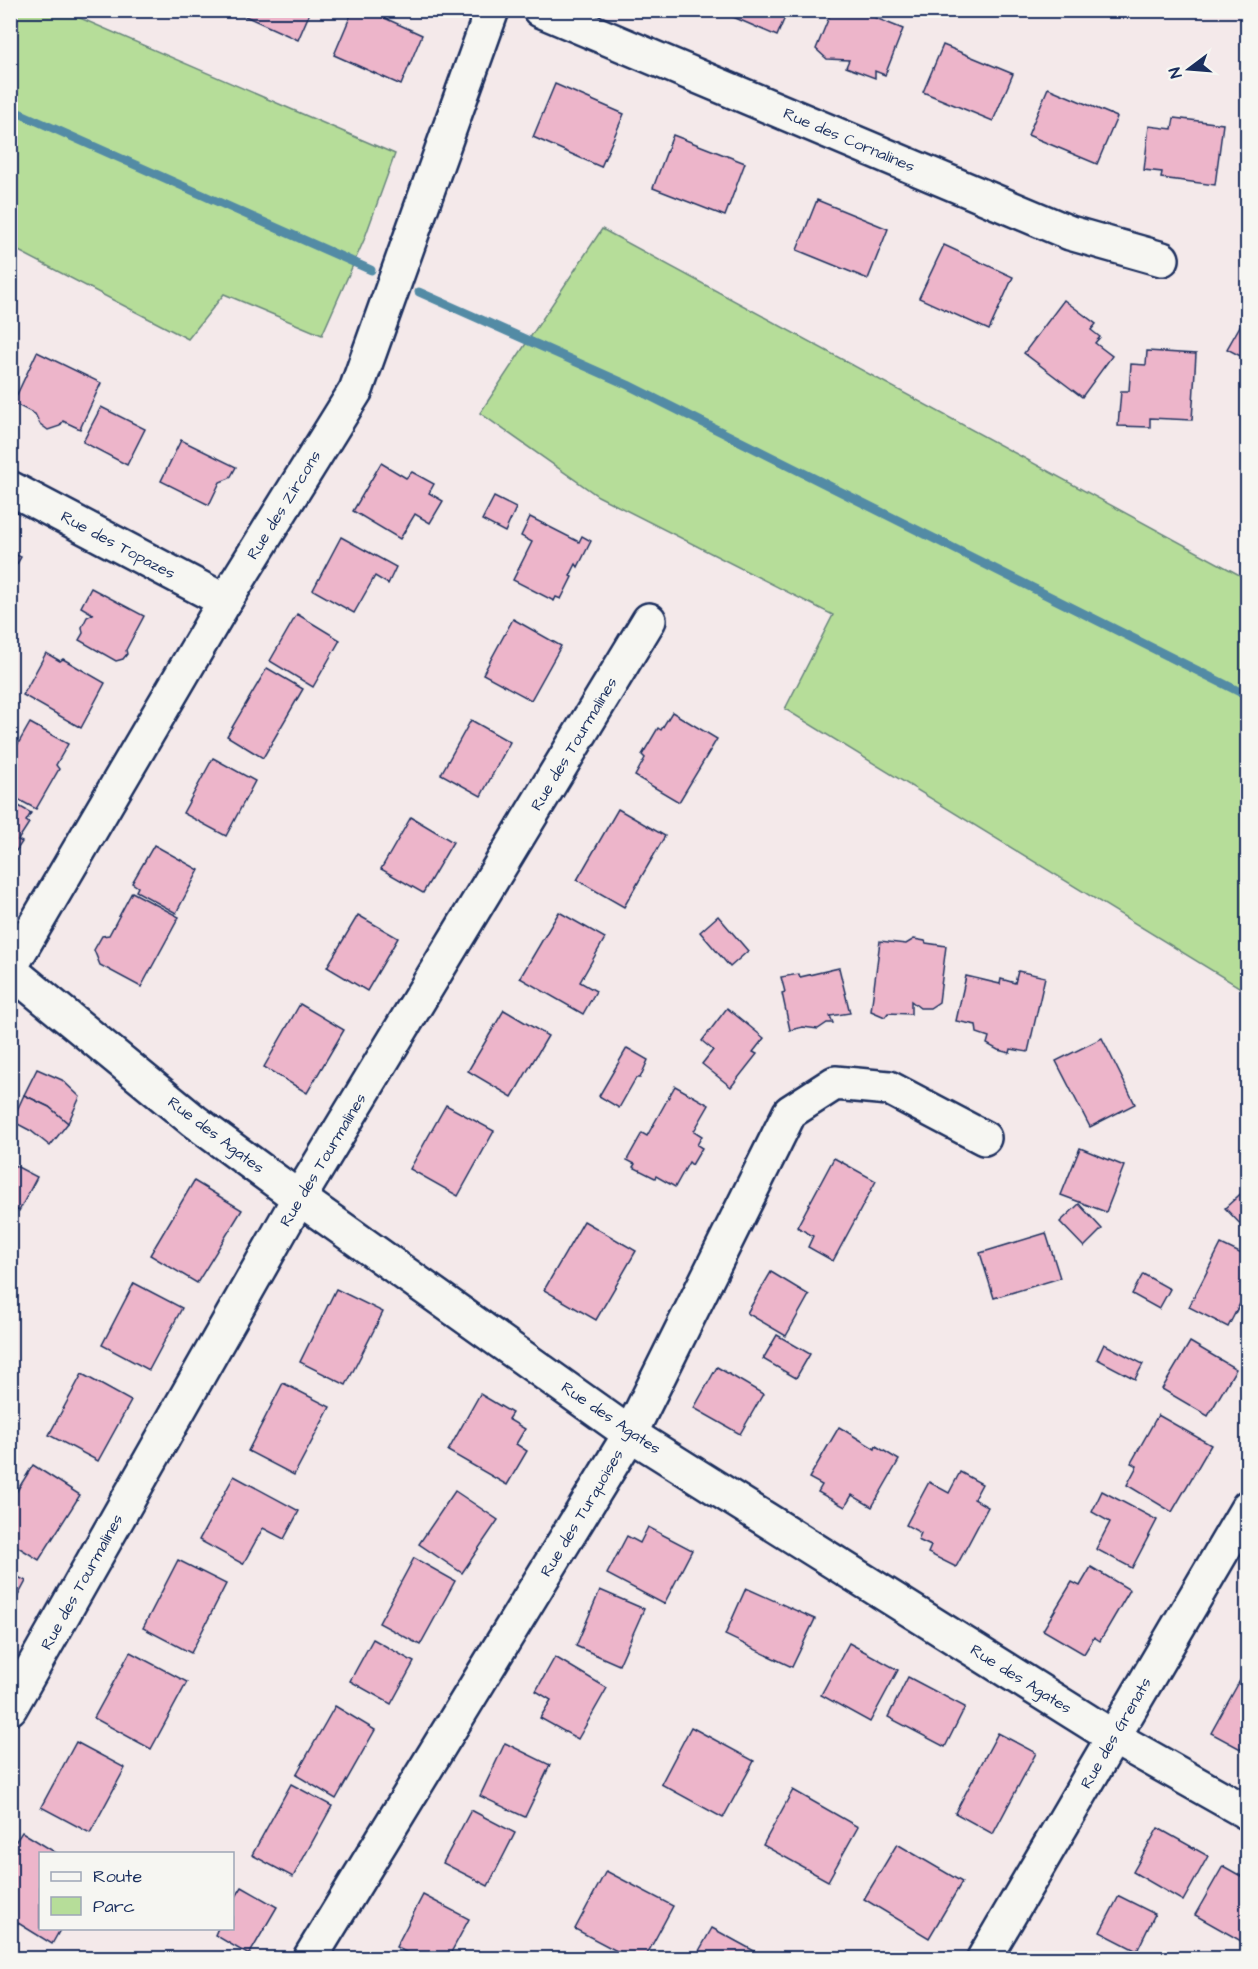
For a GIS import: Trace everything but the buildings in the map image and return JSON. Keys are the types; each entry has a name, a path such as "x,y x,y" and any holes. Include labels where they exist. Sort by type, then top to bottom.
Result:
{"street":[{"name":"Rue des Zircons","path":"10,969 225,601 356,390 492,10"},
{"name":"Rue des Cornalines","path":"540,10 1070,232 1162,259"},
{"name":"Rue des Topazes","path":"10,488 225,601"},
{"name":"Rue des Tourmalines","path":"10,1708 299,1198 649,620"},
{"name":"Rue des Agates","path":"10,969 195,1121 630,1434 1113,1737 1248,1813"},
{"name":"Rue des Turquoises","path":"310,1959 630,1434 790,1112 835,1083 889,1088 984,1138"},
{"name":"Rue des Grenats","path":"984,1959 1248,1507"}],"green space":[{"path":"10,11 64,11 395,154 364,240 322,335 224,294 188,339 11,247"},
{"path":"602,229 1247,579 1247,992 785,709 833,615 598,496 480,413"}],"waterway":[{"path":"10,109 371,270"},
{"path":"419,292 628,385 1248,696"}]}
